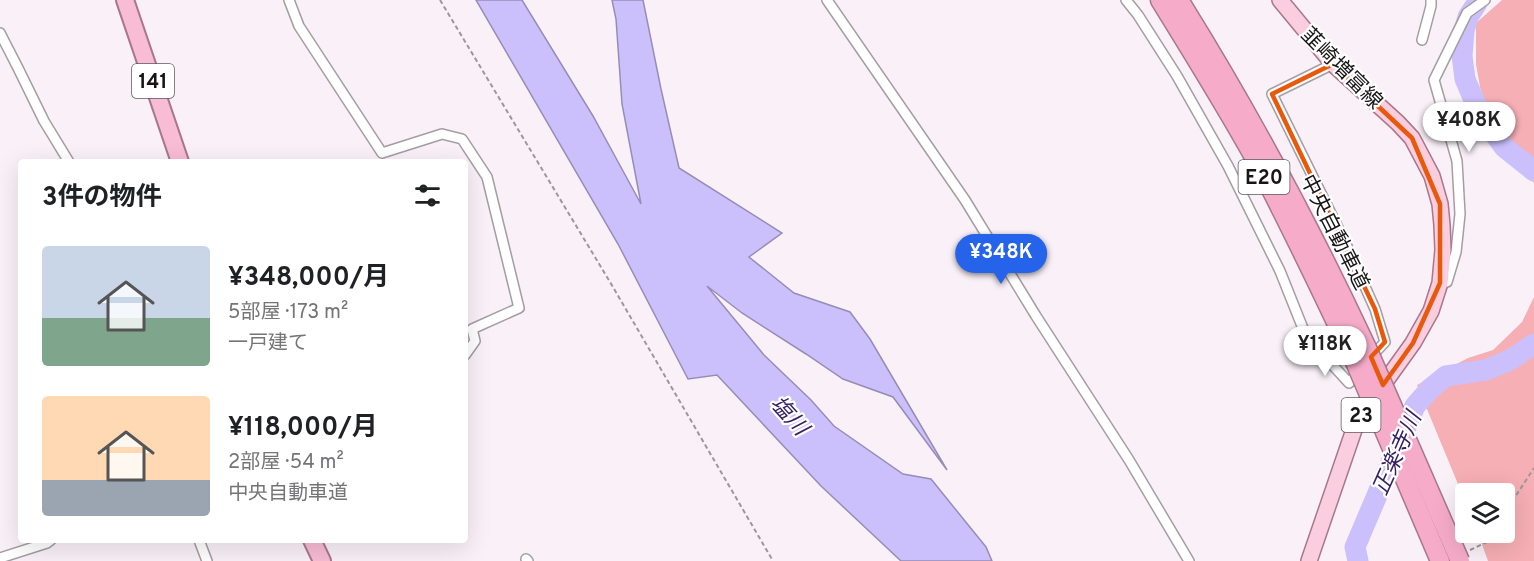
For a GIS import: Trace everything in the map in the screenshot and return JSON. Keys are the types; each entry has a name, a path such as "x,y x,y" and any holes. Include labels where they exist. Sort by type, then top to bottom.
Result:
{"highway":[{"name":"141","path":"125,0 179,159"},
{"name":"中央自動車道","path":"1160,0 1226,106 1255,159 1291,230 1361,355 1462,557"},
{"name":"中央自動車道","path":"1179,0 1239,100 1334,276 1361,355 1440,561"},
{"path":"313,543 322,561"}],"main road":[{"name":"韮崎増富線","path":"1280,0 1333,64 1412,138 1432,176 1440,204 1442,225 1443,250 1440,283 1431,311 1413,343 1357,421 1309,561"}],"street":[{"path":"289,0 299,26 382,153 442,134 462,139 487,177 519,308 472,329 475,341 468,351"},
{"path":"827,0 965,200 1036,316 1129,460 1189,561"},
{"path":"1126,0 1177,76 1228,166 1280,271 1306,336 1349,383 1385,342 1375,309 1345,242 1272,94 1333,64"},
{"path":"1422,39 1431,0"},
{"path":"1440,283 1447,282 1456,252 1460,214 1457,161 1434,80 1467,13 1485,0"},
{"path":"0,33 44,122 67,159"},
{"path":"0,558 47,543"},
{"path":"200,543 207,561"}],"path":[{"path":"440,0 610,282 773,561"},
{"path":"1515,497 1534,468"},
{"path":"1462,557 1485,543"}],"highlighted area":[{"path":"1333,64 1412,138 1440,204 1440,283 1413,343 1383,385 1371,357 1385,342 1375,309 1272,94"}],"shaded area":[{"path":"1502,0 1534,0 1534,183 1521,170 1488,111 1480,87 1476,64 1476,23"},
{"path":"1534,297 1534,561 1488,561 1482,543 1515,543 1515,483 1458,483 1417,385 1468,358 1493,350 1522,322"}],"water":[{"name":"塩川","path":"476,0 522,0 593,116 641,204 622,104 616,19 612,0 643,0 679,168 782,233 749,257 794,293 850,312 870,339 947,470 893,397 843,379 742,313 707,286 764,355 811,400 834,426 903,474 931,479 986,547 992,561 901,561 821,486 717,375 688,379 618,244"}],"waterway":[{"name":"正楽寺川","path":"1477,3 1468,17 1464,31 1462,56 1465,79 1479,112 1504,147 1534,171"},
{"name":"正楽寺川","path":"1358,561 1355,547 1415,406 1446,376 1486,370 1510,360 1534,344"}]}
